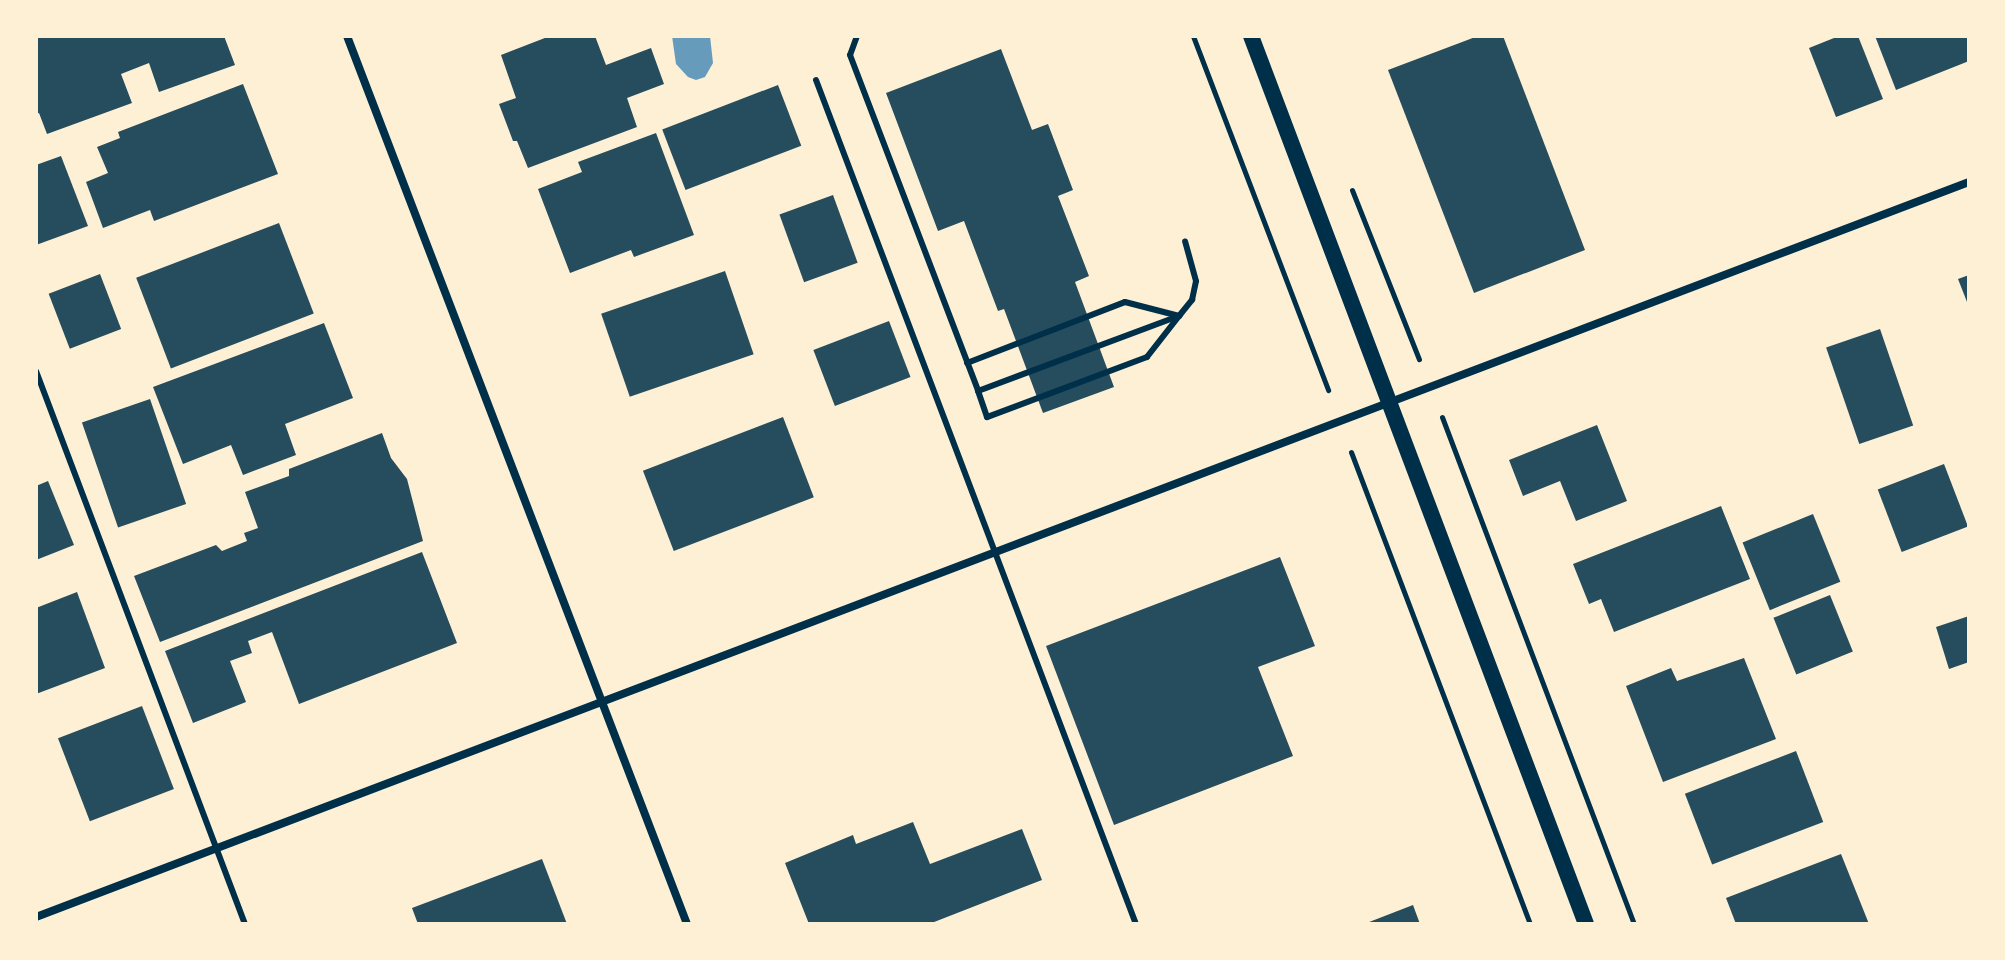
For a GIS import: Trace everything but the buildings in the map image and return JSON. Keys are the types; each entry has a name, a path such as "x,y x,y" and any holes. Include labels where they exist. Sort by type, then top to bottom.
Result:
{"main road":[{"path":"1251,36 1586,924"}],"street":[{"path":"347,36 687,924"},
{"path":"36,917 1969,182"}],"lane":[{"path":"857,36 850,55 987,417 1147,357 1192,300 1196,281 1185,241"},
{"path":"816,80 1136,924"},
{"path":"967,363 1125,302 1179,316"},
{"path":"978,391 1179,316"},
{"path":"36,371 245,924"}],"path":[{"path":"1193,36 1308,337"},
{"path":"1349,181 1634,924"},
{"path":"1365,488 1530,924"}],"water":[{"path":"672,36 710,36 713,63 705,77 696,80 688,77 676,64"}]}
